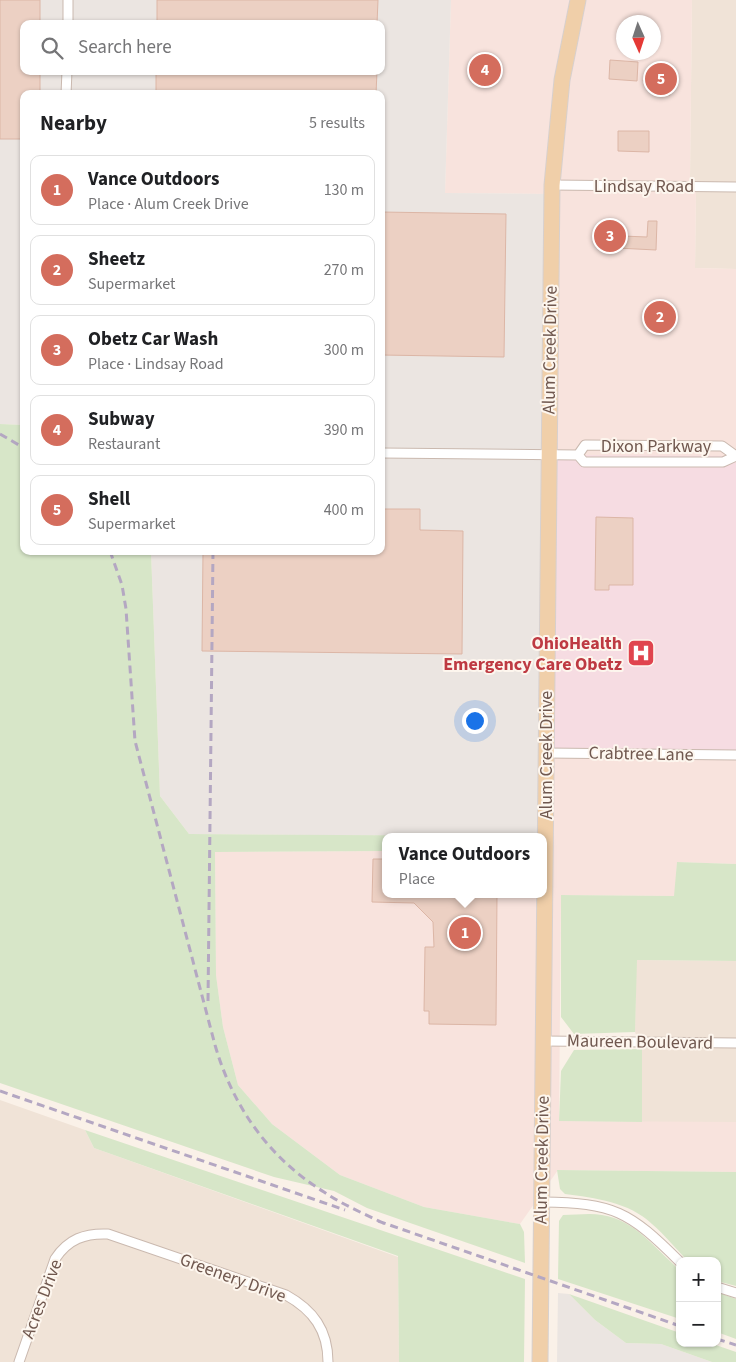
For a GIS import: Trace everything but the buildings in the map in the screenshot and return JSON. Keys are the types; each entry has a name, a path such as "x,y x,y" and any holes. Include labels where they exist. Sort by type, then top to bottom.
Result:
{"main road":[{"name":"Alum Creek Drive","path":"545,833 552,185 562,80 578,0"},
{"name":"Alum Creek Drive","path":"540,1362 545,898"}],"street":[{"path":"68,0 68,20"},
{"path":"66,90 67,75"},
{"name":"Lindsay Road","path":"552,185 736,187"},
{"name":"Dixon Parkway","path":"385,453 578,455 586,446 722,446 736,456 723,462 682,463 584,462 578,455"},
{"name":"Crabtree Lane","path":"546,753 736,754"},
{"name":"Maureen Boulevard","path":"544,1041 736,1043"},
{"path":"542,1202 578,1202 602,1206 621,1213 644,1227 676,1258"},
{"name":"Acres Drive","path":"19,1362 55,1259 61,1250 76,1239 101,1234"},
{"name":"Greenery Drive","path":"101,1234 108,1234 286,1295 298,1302 318,1321 327,1346 328,1362"},
{"path":"721,1287 736,1293"}],"shaded area":[{"path":"0,0 451,0 445,193 551,194 541,833 382,833 382,836 189,834 160,796 151,555 385,555 385,90 20,90 20,425 0,424"},
{"path":"451,0 692,0 690,177 696,192 695,268 736,269 736,864 677,862 675,896 561,895 559,1121 736,1122 736,1172 558,1170 520,1224 424,1207 340,1175 272,1124 238,1085 223,1027 216,975 215,852 382,851 382,898 547,898 547,833 545,833 550,194 445,193"},
{"path":"692,0 736,0 736,269 695,268 696,192 690,177"},
{"name":"OhioHealth Emergency Care Obetz","path":"548,455 736,456 736,755 546,753"},
{"path":"636,960 736,961 736,1122 642,1122 642,1049 635,1032"},
{"path":"0,1100 85,1130 94,1148 398,1257 399,1362 0,1362"},
{"path":"558,1293 569,1294 595,1320 626,1343 661,1344 712,1362 557,1362"}],"green space":[{"path":"0,424 20,425 20,555 151,555 160,796 189,834 382,835 382,851 215,852 216,975 223,1027 238,1085 272,1124 340,1175 424,1207 520,1224 524,1232 525,1263 367,1208 334,1191 274,1177 0,1083"},
{"path":"677,862 736,864 736,961 637,960 635,1032 574,1034 561,1017 561,895 674,896"},
{"path":"642,1049 642,1122 559,1121 561,1071 574,1050"},
{"path":"85,1130 525,1279 524,1362 399,1362 398,1256 94,1148"},
{"path":"557,1170 736,1172 736,1286 721,1282 721,1257 684,1257 657,1228 633,1211 611,1202 565,1194 560,1189"},
{"path":"597,1214 625,1223 645,1237 676,1266 676,1318 558,1279 559,1221 563,1215"},
{"path":"721,1293 736,1299 736,1339 721,1333"},
{"path":"569,1294 676,1332 676,1347 721,1347 736,1352 736,1362 712,1362 661,1344 626,1343 595,1320"}],"railway":[{"path":"0,434 20,446"},
{"path":"111,555 122,585 126,609 135,741 215,1045 223,1068 243,1110 270,1147 286,1163 331,1197 385,1224"},
{"path":"208,1001 213,555"},
{"path":"0,1091 345,1210"},
{"path":"378,1221 676,1325"},
{"path":"721,1340 736,1345"}],"place":[{"name":"Subway","path":"485,70"},
{"name":"Shell","path":"661,79"},
{"name":"Obetz Car Wash","path":"610,236"},
{"name":"Sheetz","path":"660,317"},
{"name":"OhioHealth Emergency Care Obetz","path":"641,653"},
{"name":"Vance Outdoors","path":"465,933"}]}
